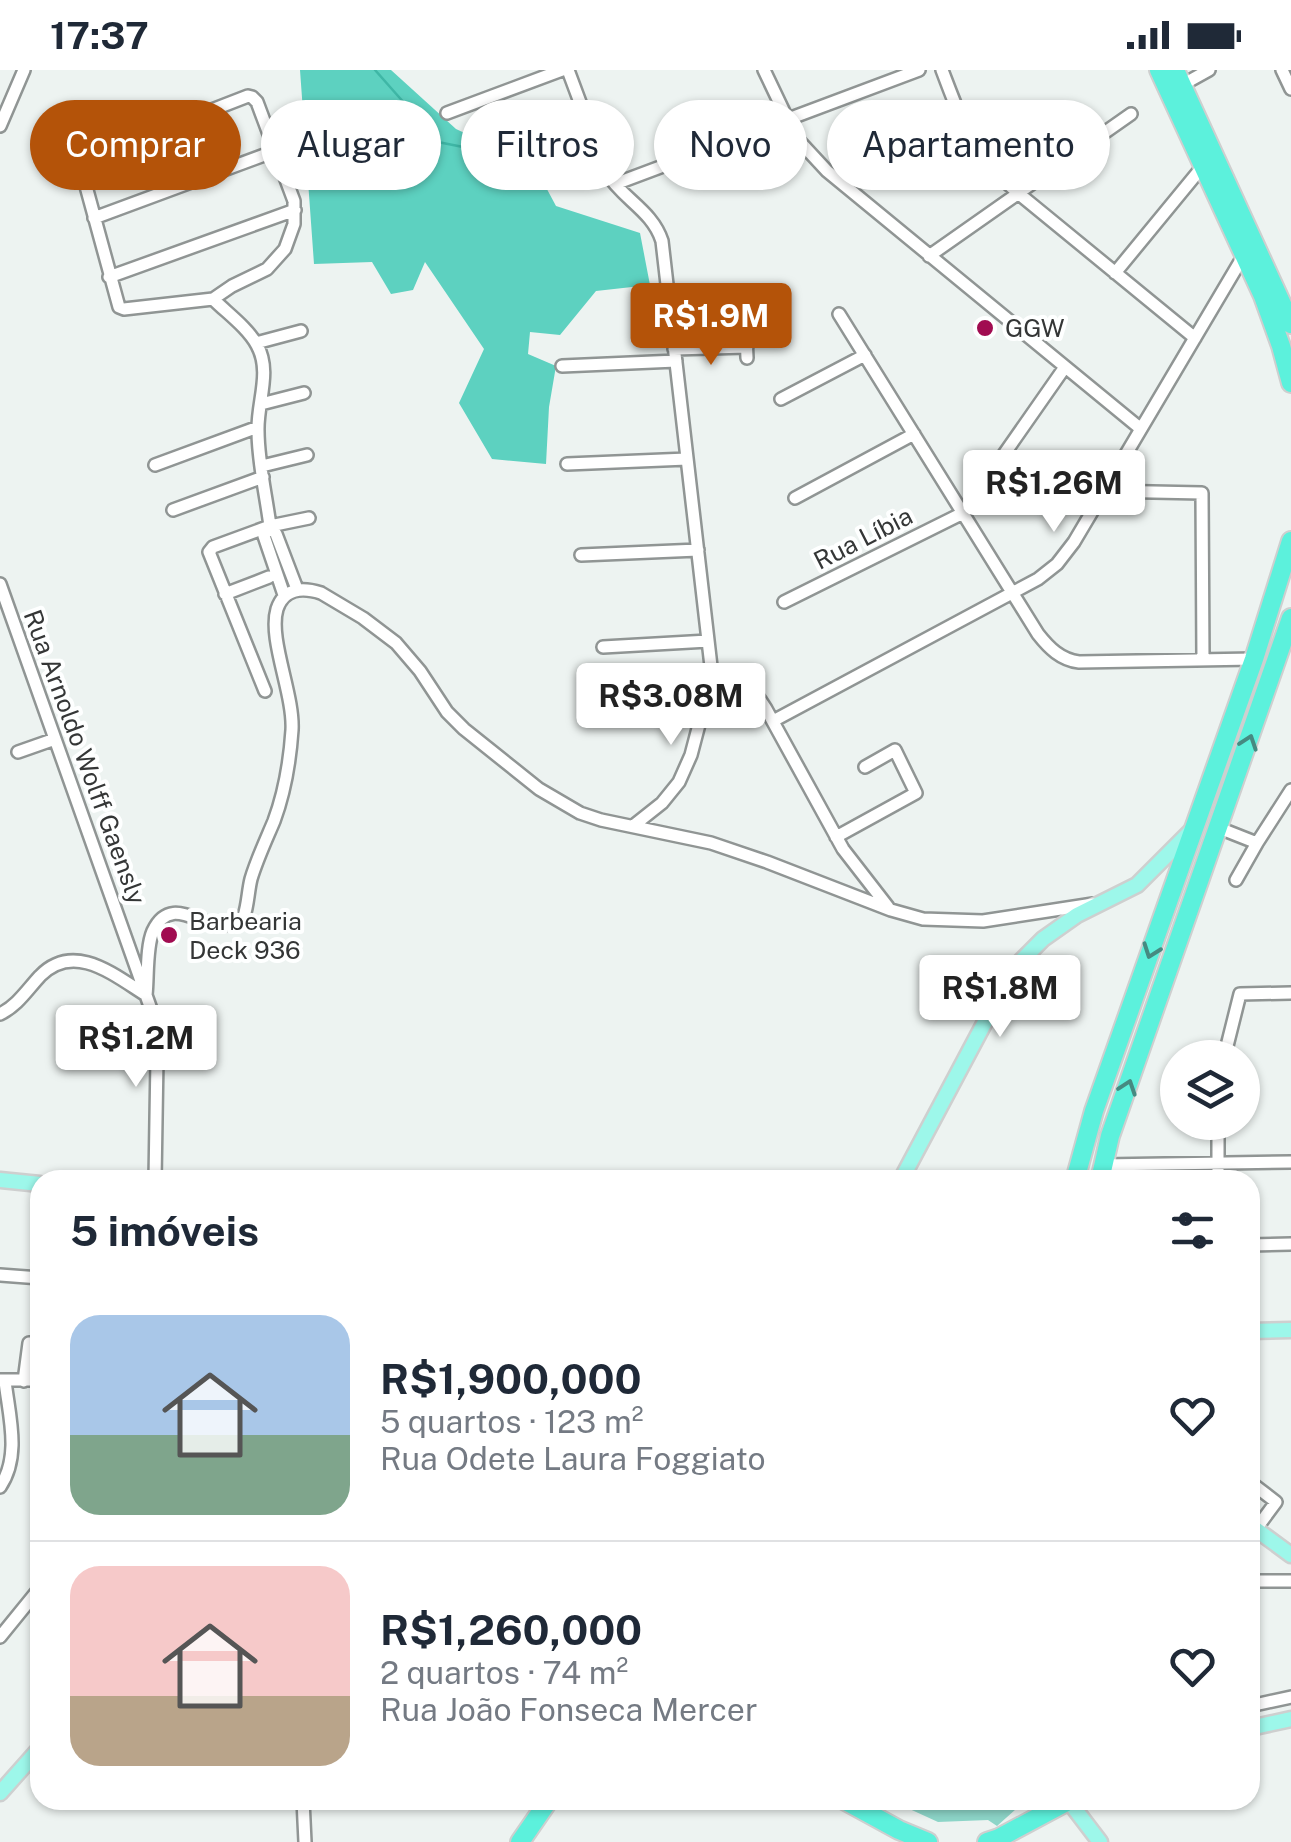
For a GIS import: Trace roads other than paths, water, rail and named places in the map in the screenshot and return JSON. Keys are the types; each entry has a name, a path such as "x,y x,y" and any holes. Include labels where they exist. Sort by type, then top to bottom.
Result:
{"highway":[{"path":"1155,70 1160,98 1175,105"},
{"path":"1175,105 1181,97 1178,78"},
{"path":"1178,78 1291,324"},
{"path":"1175,105 1274,322 1291,383"},
{"path":"1078,1170 1094,1111 1252,664 1284,598 1291,541"},
{"path":"1102,1170 1110,1136 1219,828 1285,656 1291,618"},
{"path":"1252,664 1285,656"},
{"path":"1196,826 1234,787"},
{"path":"1168,904 1168,916 1185,926"},
{"path":"520,1842 542,1810"},
{"path":"862,1810 928,1842"},
{"path":"1023,1824 1036,1810"},
{"path":"987,1842 1050,1810"}],"main road":[{"path":"1166,855 1179,830 1204,803"},
{"path":"906,1170 1010,976 1043,939 1077,915 1138,886 1196,826"},
{"path":"0,1180 30,1183"},
{"path":"1260,1330 1291,1330"},
{"path":"1260,1532 1291,1556"},
{"path":"1260,1726 1291,1719"},
{"path":"0,1793 6,1774 30,1756"},
{"path":"1076,1810 1100,1842"},
{"path":"1089,1810 1108,1842"}],"street":[{"path":"0,126 24,70"},
{"path":"447,113 565,70 577,100"},
{"path":"764,70 778,100"},
{"path":"807,112 919,70"},
{"path":"942,70 980,156 1018,194 1195,338"},
{"path":"1178,78 1208,70"},
{"path":"1282,70 1291,89"},
{"path":"261,111 258,102 248,96 86,157 81,168 116,303 124,309 213,299 259,275 277,260 291,236 295,210 290,190"},
{"path":"929,256 1131,114"},
{"path":"807,150 827,171 1141,429"},
{"path":"94,218 261,156"},
{"path":"1115,272 1203,166"},
{"path":"621,190 658,229 662,241 712,676 691,754 679,782 662,803 633,826"},
{"path":"110,277 295,210"},
{"path":"773,721 1038,579 1057,564 1244,255"},
{"path":"213,299 256,343 264,366 258,427 270,526 264,536 284,595"},
{"path":"839,314 1044,642 1063,658 1080,662 1203,660 1252,664"},
{"path":"256,343 301,331"},
{"path":"562,366 747,347"},
{"path":"781,399 864,355"},
{"name":"Rua Líbia","path":"784,602 963,513 1064,367"},
{"path":"260,404 304,392"},
{"path":"155,464 258,427"},
{"path":"795,498 914,434"},
{"path":"173,510 307,455"},
{"path":"567,464 687,459"},
{"path":"1104,491 1202,493 1203,660"},
{"path":"265,690 209,557 210,550 270,526 309,518"},
{"path":"580,555 698,550"},
{"path":"276,568 297,589"},
{"path":"225,594 276,568"},
{"name":"Rua Arnoldo Wolff Gaensly","path":"0,584 155,1024 155,1170"},
{"path":"0,1014 18,1002 48,969 66,960 94,964 146,995 151,937 162,920 180,912 225,927 244,916 251,879 277,809 292,734 275,624 284,595 297,589 321,592 382,631 420,670 454,721 539,789 580,813 738,851 923,919 1004,919 1104,902"},
{"path":"603,647 708,641"},
{"path":"712,676 742,680 754,690 836,837 891,910"},
{"path":"18,752 55,739"},
{"path":"836,837 916,792 894,750 864,767"},
{"path":"1236,880 1291,790"},
{"path":"1219,828 1257,843"},
{"path":"1228,1040 1240,994 1291,993"},
{"path":"1217,1170 1218,1140"},
{"path":"1127,1170 1291,1162"},
{"path":"1260,1244 1291,1244"},
{"path":"0,1275 30,1277"},
{"path":"24,1380 30,1343"},
{"path":"0,1487 10,1470 12,1456 3,1381 30,1380"},
{"path":"1260,1490 1276,1502 1260,1519"},
{"path":"1260,1582 1291,1580"},
{"path":"0,1636 30,1600"},
{"path":"1260,1704 1291,1697"},
{"path":"303,1810 305,1842"}],"waterway":[{"path":"375,70 406,105 428,140 461,147"}],"place":[{"name":"GGW","path":"985,328"},
{"name":"Barbearia Deck 936","path":"169,935"}]}
